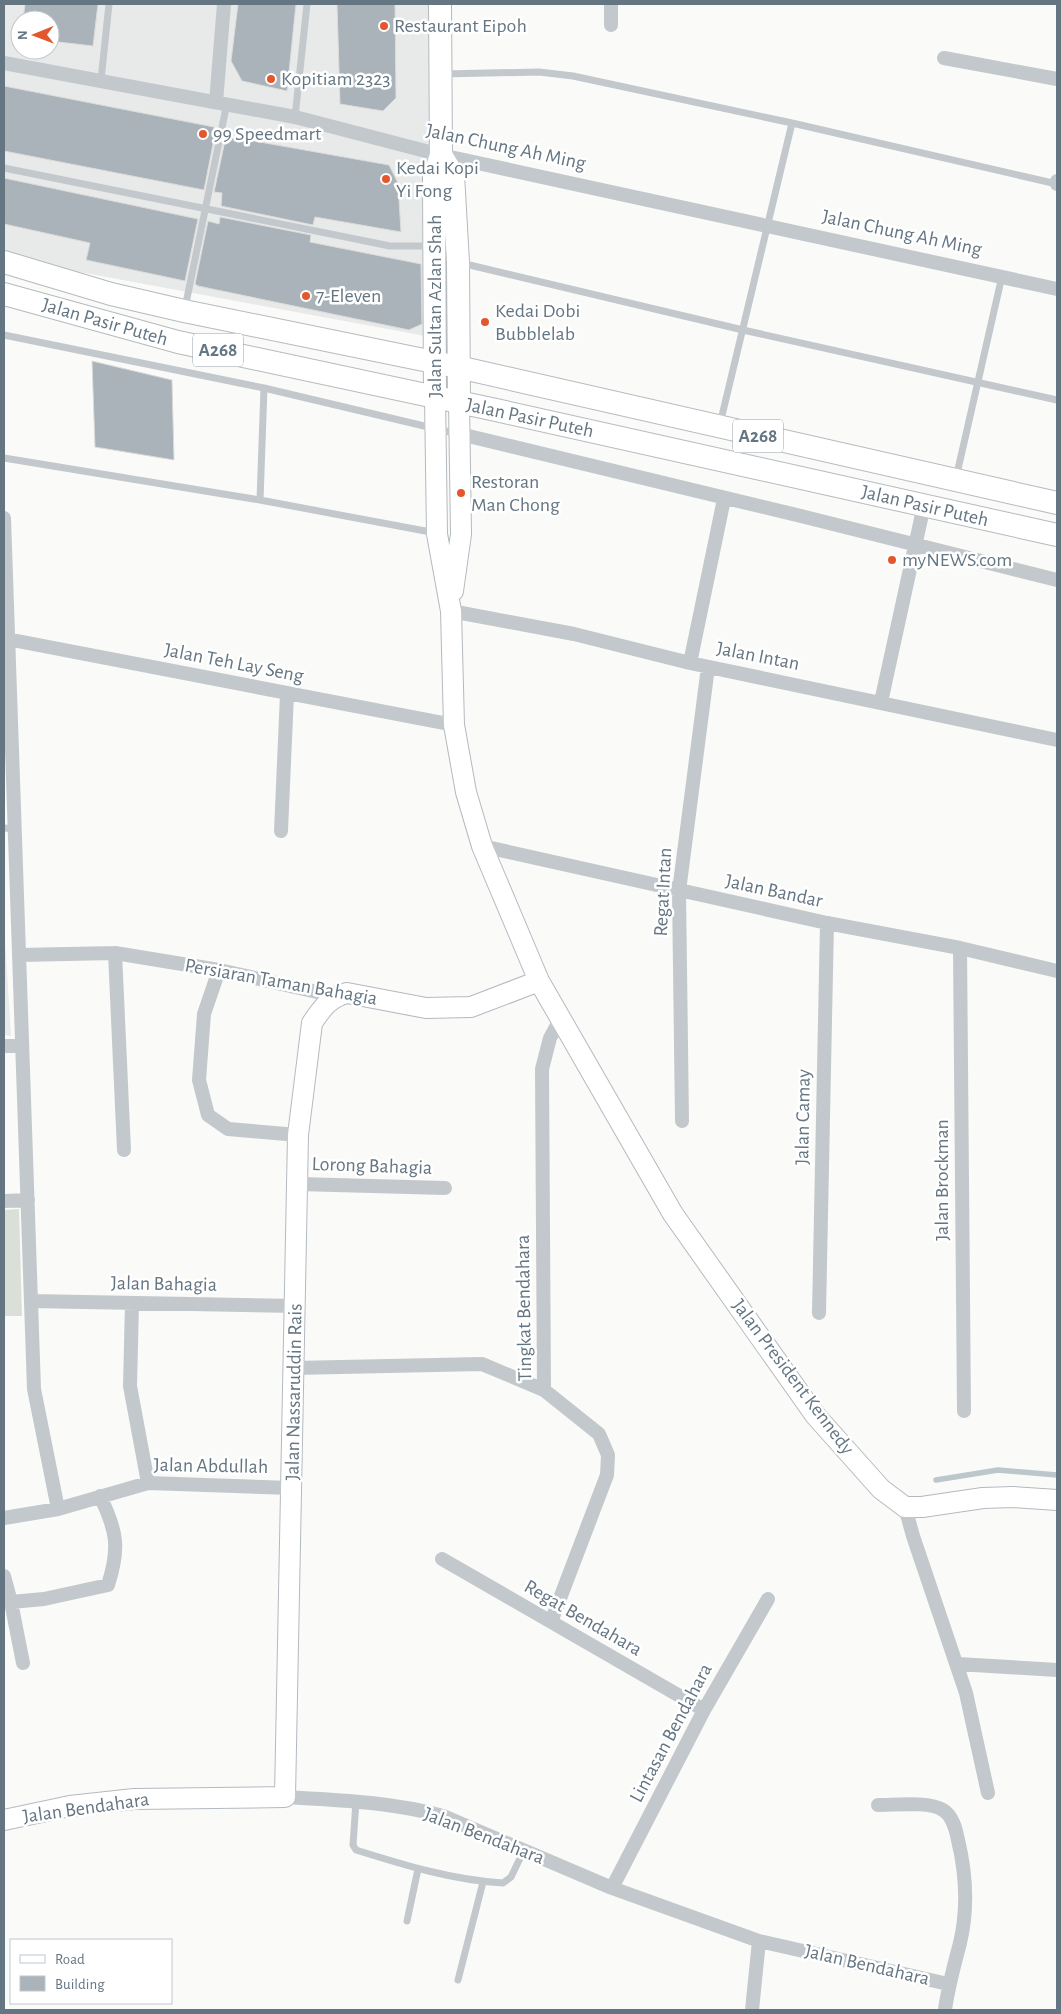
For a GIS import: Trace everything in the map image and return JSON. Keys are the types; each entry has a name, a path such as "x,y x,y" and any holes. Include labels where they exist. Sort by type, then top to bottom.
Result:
{"main road":[{"name":"Jalan Sultan Azlan Shah","path":"435,429 434,176 441,154 442,74 440,4"},
{"name":"Jalan Sultan Azlan Shah","path":"441,154 453,175 458,262 460,434"},
{"name":"Jalan Pasir Puteh","path":"4,262 111,294 184,311 458,367 1057,503"},
{"name":"Jalan Pasir Puteh","path":"4,294 178,342 459,402 1057,535"},
{"path":"435,429 437,534 451,610 454,726 466,792 482,846 539,981"},
{"path":"451,610 461,534 460,434"},
{"name":"Persiaran Taman Bahagia","path":"334,996 347,993 426,1008 471,1007 539,981"},
{"name":"Jalan President Kennedy","path":"539,981 679,1222 815,1414 881,1490 905,1507"},
{"name":"Jalan Nassaruddin Rais","path":"285,1797 298,1134 312,1022 320,1010 334,996"},
{"path":"905,1507 922,1507 983,1498 1013,1497 1057,1500"},
{"name":"Jalan Bendahara","path":"4,1820 70,1806 134,1799 285,1797"}],"street":[{"path":"221,102 224,4"},
{"path":"611,4 612,25"},
{"path":"944,58 1057,79"},
{"name":"Jalan Chung Ah Ming","path":"4,64 101,80 295,117 441,154 1057,289"},
{"path":"460,434 1057,580"},
{"path":"690,663 724,499"},
{"path":"881,702 917,545 924,505"},
{"path":"4,518 9,828 18,955 34,1389 58,1508"},
{"name":"Jalan Intan","path":"451,610 574,634 690,663 1057,740"},
{"name":"Jalan Teh Lay Seng","path":"7,639 454,726"},
{"name":"Regat Intan","path":"682,1121 680,890 708,666"},
{"path":"281,831 287,694"},
{"name":"Jalan Bandar","path":"482,846 827,923 960,948 1057,971"},
{"name":"Jalan Camay","path":"819,1313 827,923"},
{"name":"Jalan Brockman","path":"960,948 964,1411"},
{"path":"115,954 124,1150"},
{"name":"Persiaran Taman Bahagia","path":"18,955 115,954 219,970 334,996"},
{"path":"219,970 204,1014 198,1080 208,1115 228,1129 298,1134"},
{"name":"Tingkat Bendahara","path":"552,1622 607,1475 608,1455 599,1434 544,1390 542,1069 550,1038 561,1018"},
{"path":"4,1046 22,1046"},
{"name":"Lorong Bahagia","path":"298,1184 445,1188"},
{"path":"4,1201 28,1200"},
{"name":"Jalan Bahagia","path":"31,1301 296,1306"},
{"path":"132,1303 130,1386 148,1483"},
{"path":"294,1368 482,1364 544,1390"},
{"name":"Jalan Abdullah","path":"4,1518 58,1508 148,1483 292,1488"},
{"path":"11,1602 44,1599 108,1585 116,1560 116,1538 112,1520 100,1496"},
{"path":"905,1507 913,1536 958,1664 988,1793"},
{"name":"Regat Bendahara","path":"442,1559 704,1710"},
{"path":"4,1576 23,1663"},
{"name":"Lintasan Bendahara","path":"612,1888 704,1710 768,1599"},
{"path":"958,1664 1057,1670"},
{"name":"Jalan Bendahara","path":"285,1797 356,1801 422,1810 444,1816 612,1888 759,1941 948,1984"},
{"path":"878,1805 928,1806 943,1810 955,1824 963,1859 965,1896 960,1941 948,1984 946,2010"},
{"path":"752,2010 759,1941"}],"lane":[{"path":"101,80 108,4"},
{"path":"295,117 307,4"},
{"path":"442,74 538,72 560,74 792,123 1057,183"},
{"path":"184,311 206,207 221,102"},
{"path":"719,427 792,123"},
{"path":"4,168 206,207 390,246 434,246"},
{"path":"458,262 743,330 1057,400"},
{"path":"955,481 1002,276"},
{"path":"4,335 264,388 460,434"},
{"path":"260,500 264,388"},
{"path":"4,458 260,500 437,534"},
{"path":"356,1801 353,1845 356,1850 418,1869 483,1882 503,1883 511,1877 524,1850"},
{"path":"406,1921 418,1869"},
{"path":"458,1980 483,1882"}],"shaded area":[{"path":"4,4 436,4 436,338 4,258"},
{"path":"4,925 11,1036 4,1035"},
{"path":"19,1209 22,1316 4,1316 4,1210"}],"building":[{"path":"25,4 98,4 93,46 60,42 60,10 24,10"},
{"path":"238,4 296,4 287,91 242,81 231,61"},
{"path":"337,4 395,4 396,98 383,111 340,104"},
{"path":"4,86 214,127 213,134 215,134 204,190 4,151"},
{"path":"226,136 389,165 398,183 401,232 315,217 313,225 221,206 222,193 214,192"},
{"path":"4,178 198,219 185,281 86,260 90,243 4,224"},
{"path":"220,217 311,235 310,242 421,264 422,324 409,330 198,286 195,284 208,221 219,224"},
{"path":"92,361 172,380 174,460 95,447"}],"waterway":[{"path":"936,1480 998,1470 1057,1475"}],"place":[{"name":"Restaurant Eipoh","path":"384,26"},
{"name":"Kopitiam 2323","path":"271,79"},
{"name":"99 Speedmart","path":"203,134"},
{"name":"Kedai Kopi Yi Fong","path":"386,179"},
{"name":"7-Eleven","path":"306,296"},
{"name":"Kedai Dobi Bubblelab","path":"485,322"},
{"name":"Restoran Man Chong","path":"461,493"},
{"name":"myNEWS.com","path":"892,560"}]}
